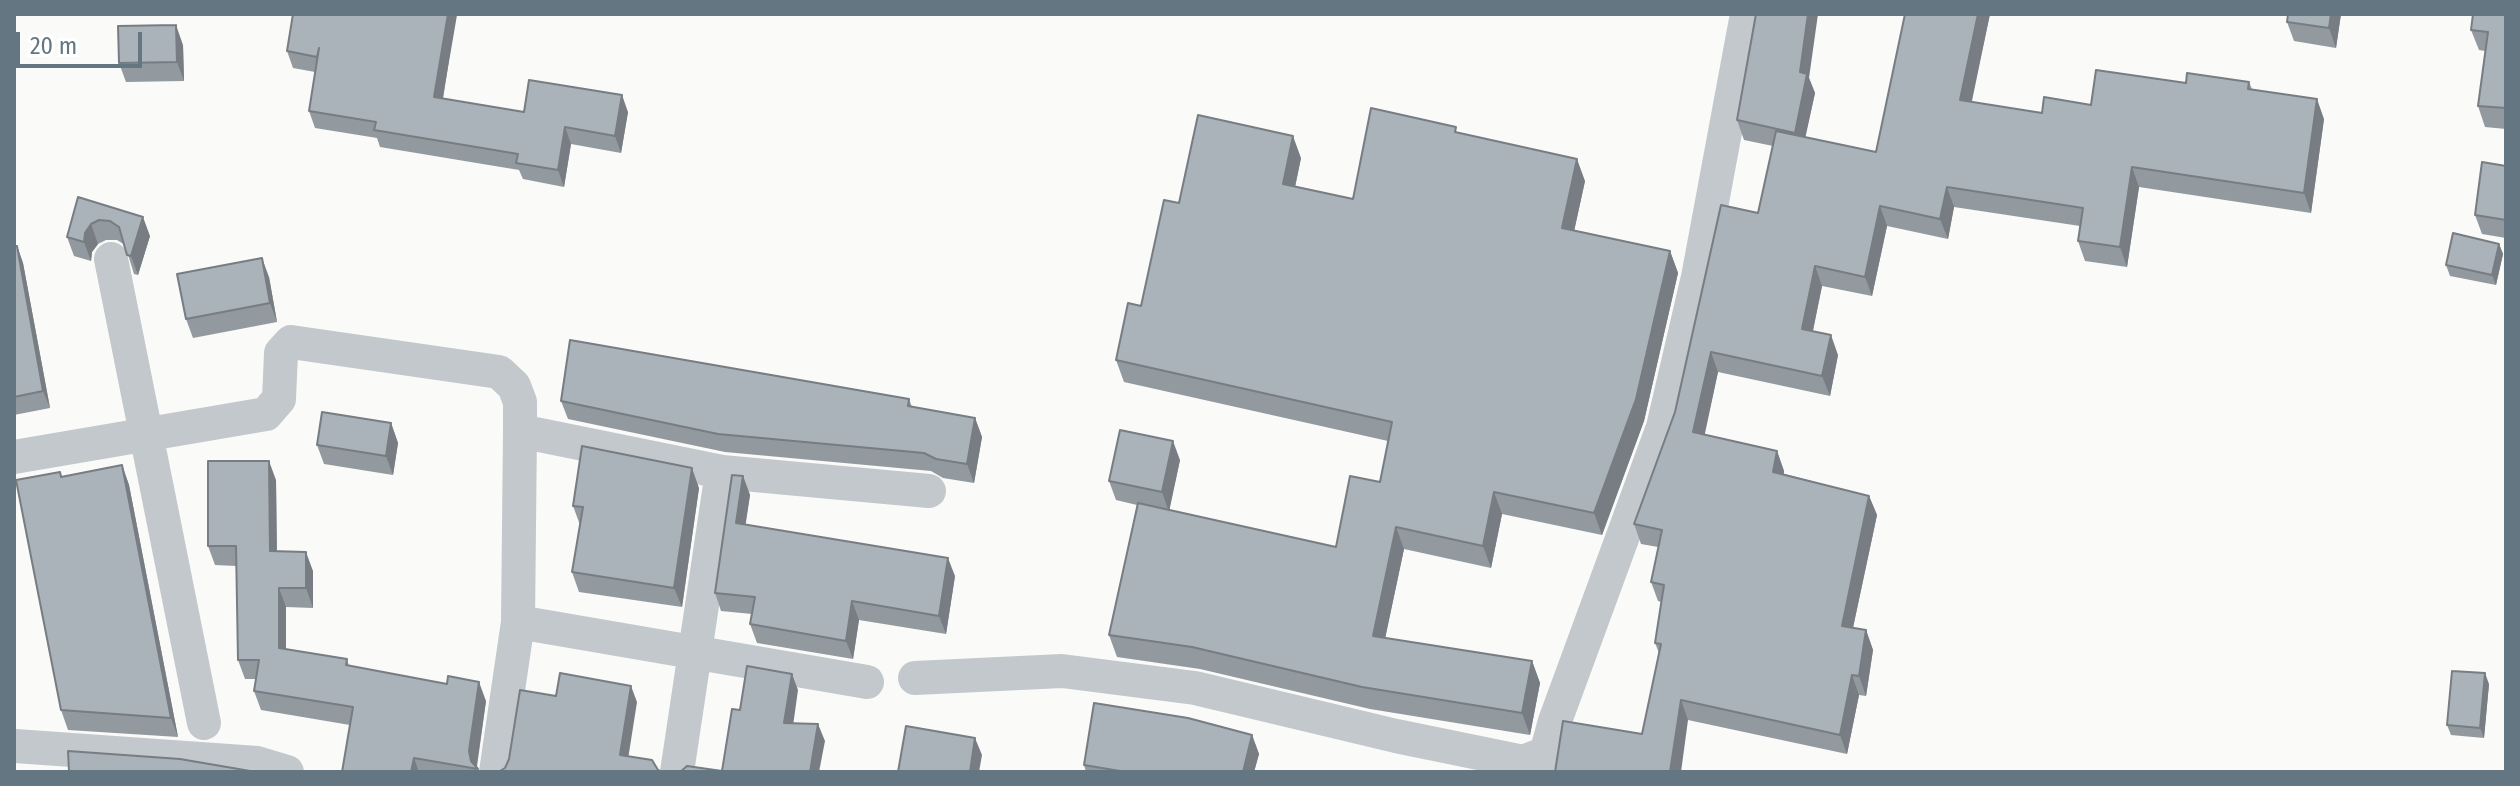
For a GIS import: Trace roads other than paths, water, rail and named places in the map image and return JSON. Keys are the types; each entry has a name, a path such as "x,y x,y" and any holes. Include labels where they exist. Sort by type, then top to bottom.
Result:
{"street":[{"path":"915,678 1062,671 1195,688 1396,736 1523,762 1542,763 1663,427 1698,277 1747,14"},
{"path":"111,259 204,723"},
{"path":"14,457 266,414 279,399 281,353 291,342 499,372 514,386 520,402 520,431 518,622 496,772"},
{"path":"520,431 722,472 929,491"},
{"path":"677,772 722,472"},
{"path":"518,622 867,682"},
{"path":"17,752 257,763 287,772"}]}
